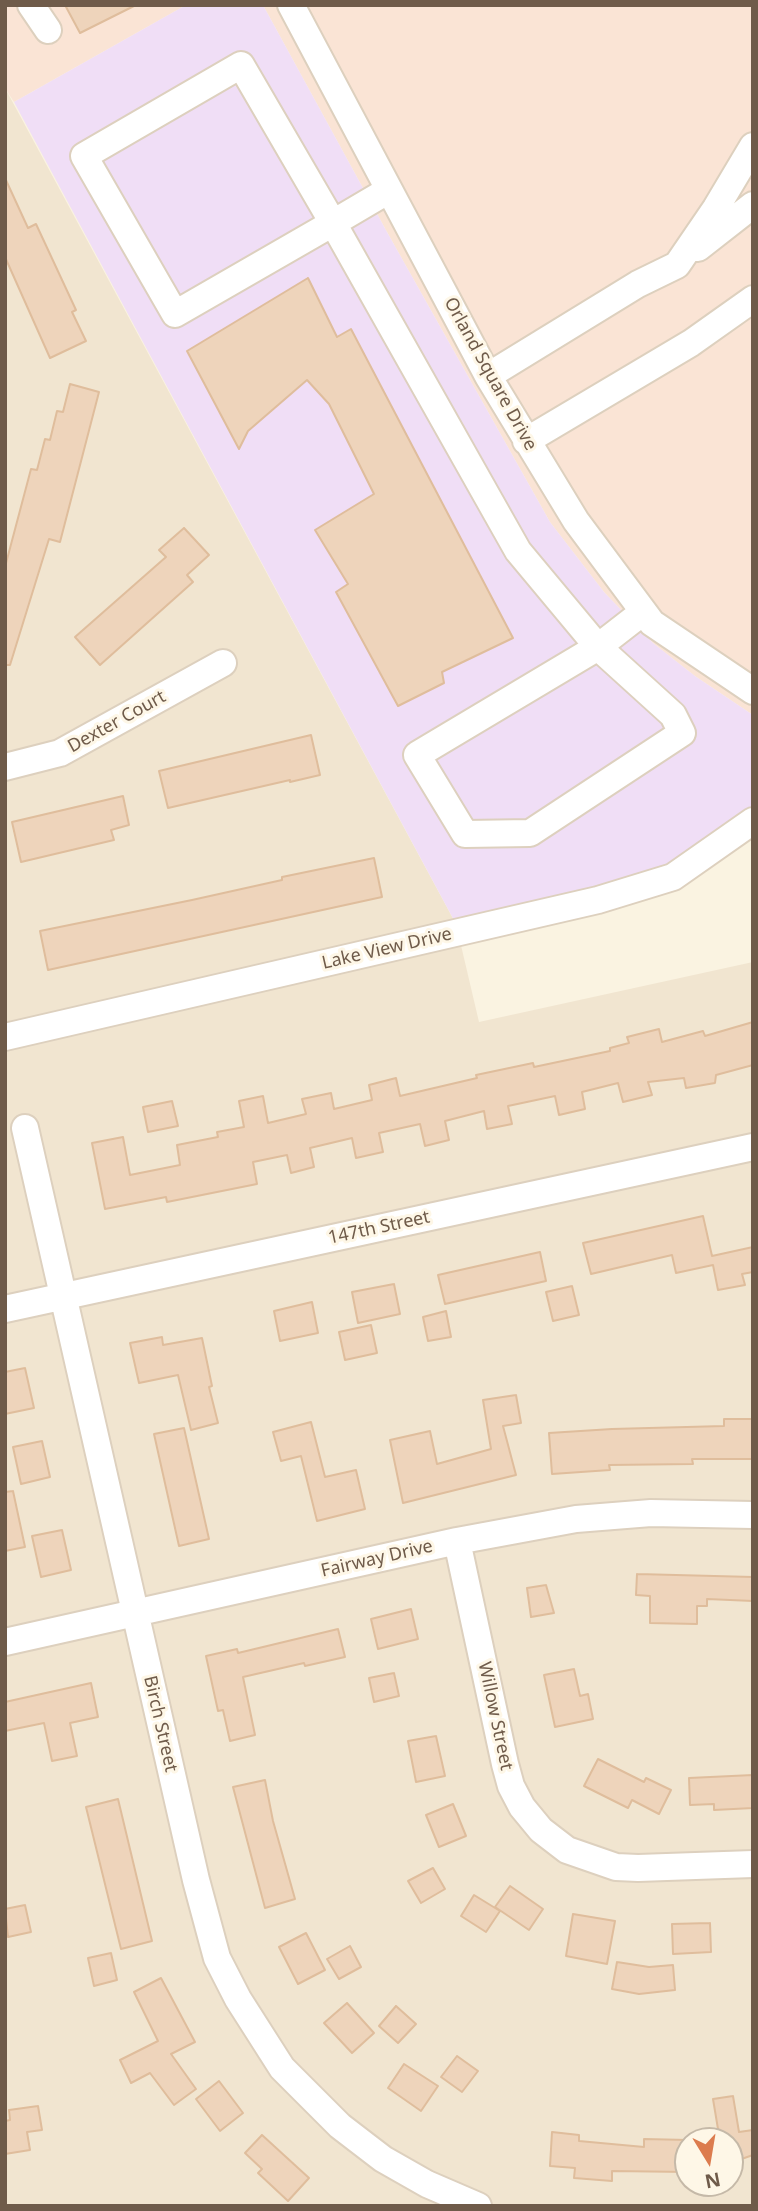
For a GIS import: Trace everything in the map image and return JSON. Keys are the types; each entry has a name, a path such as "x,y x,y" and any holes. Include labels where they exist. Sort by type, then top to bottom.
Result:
{"street":[{"path":"31,5 48,30"},
{"name":"Orland Square Drive","path":"291,5 488,376 576,521 652,624 753,691"},
{"path":"389,190 332,223 175,314 84,156 241,65 332,223 518,551 598,647 673,715 682,733 530,832 466,834 417,755 598,647 643,612"},
{"path":"677,264 716,208 753,146"},
{"path":"488,376 638,284 677,264 753,205"},
{"path":"526,442 691,343 753,299"},
{"name":"Dexter Court","path":"5,767 60,753 223,663"},
{"name":"Lake View Drive","path":"5,1037 598,900 673,877 753,821"},
{"name":"Birch Street","path":"24,1128 65,1296 206,1924 217,1958 237,1999 282,2068 340,2126 383,2159 427,2184 478,2206"},
{"name":"147th Street","path":"5,1309 753,1147"},
{"name":"Fairway Drive","path":"5,1642 457,1541 576,1519 638,1514 753,1515"},
{"name":"Willow Street","path":"457,1541 508,1775 522,1807 541,1830 567,1850 616,1867 753,1864"}],"shaded area":[{"path":"5,5 186,5 14,102 5,88"},
{"path":"186,5 263,5 550,522 604,592 653,643 695,676 753,715 753,814 667,869 456,924 14,102"},
{"path":"263,5 753,5 753,715 695,676 653,643 604,592 550,522"},
{"path":"5,88 456,924 479,1022 753,962 753,2206 5,2206"}],"building":[{"path":"65,5 136,5 80,33"},
{"path":"5,178 28,228 36,224 76,310 72,312 86,341 50,358 5,257"},
{"path":"308,278 337,337 351,329 513,638 442,672 444,683 398,706 336,592 348,584 315,530 374,494 329,404 307,380 248,431 239,449 187,351"},
{"path":"70,384 99,392 60,542 49,539 10,665 5,665 5,567 31,469 37,470 45,439 50,440 57,411 63,412"},
{"path":"184,528 209,555 187,575 193,582 100,665 75,637 166,557 159,550"},
{"path":"311,735 320,775 168,808 159,771"},
{"path":"123,796 129,825 111,830 114,840 21,862 12,822"},
{"path":"374,858 382,897 48,970 40,931 192,900 282,880 282,877"},
{"path":"753,1022 753,1065 716,1075 715,1083 686,1088 684,1078 648,1082 652,1095 623,1102 618,1083 582,1092 585,1109 559,1115 555,1096 508,1106 512,1124 487,1129 484,1111 445,1121 449,1140 425,1146 420,1124 379,1133 383,1152 356,1158 352,1138 310,1148 314,1167 291,1173 287,1155 253,1162 257,1184 167,1202 166,1197 105,1209 92,1143 123,1137 130,1175 180,1165 177,1145 218,1137 217,1132 244,1127 239,1101 263,1096 268,1123 306,1114 302,1099 331,1093 334,1109 372,1100 369,1085 396,1078 400,1096 477,1078 476,1075 533,1063 534,1067 610,1051 610,1048 629,1043 627,1037 659,1029 662,1042 703,1031 705,1036"},
{"path":"172,1101 178,1126 148,1132 143,1107"},
{"path":"703,1216 712,1256 753,1247 753,1272 742,1274 745,1285 718,1290 713,1265 676,1273 672,1255 591,1274 583,1243"},
{"path":"540,1252 546,1281 445,1304 438,1275"},
{"path":"394,1284 400,1314 358,1323 352,1292"},
{"path":"572,1286 579,1315 553,1321 546,1292"},
{"path":"312,1302 318,1333 280,1341 274,1311"},
{"path":"446,1311 451,1337 428,1341 423,1317"},
{"path":"371,1325 377,1353 345,1360 339,1332"},
{"path":"162,1337 163,1345 202,1338 212,1386 209,1387 218,1423 191,1430 178,1375 139,1383 130,1343"},
{"path":"25,1368 34,1408 5,1414 5,1372"},
{"path":"516,1395 521,1423 503,1426 516,1475 403,1503 390,1440 430,1431 437,1464 491,1449 483,1400"},
{"path":"724,1419 753,1419 753,1459 692,1459 693,1464 609,1465 610,1470 552,1474 549,1433 724,1426"},
{"path":"311,1422 325,1477 356,1470 365,1509 317,1521 301,1456 281,1461 273,1432"},
{"path":"184,1428 209,1539 179,1546 154,1434"},
{"path":"42,1441 50,1477 21,1484 13,1447"},
{"path":"13,1491 25,1547 5,1551 5,1492"},
{"path":"62,1530 71,1570 41,1577 32,1536"},
{"path":"637,1574 753,1577 753,1601 707,1599 707,1606 697,1606 697,1624 650,1623 650,1596 636,1595"},
{"path":"546,1585 554,1613 531,1617 527,1588"},
{"path":"411,1609 418,1639 378,1649 371,1619"},
{"path":"338,1629 345,1657 243,1677 255,1735 230,1741 223,1710 218,1711 206,1656 237,1649 238,1653"},
{"path":"574,1669 580,1696 588,1694 593,1719 555,1727 544,1675"},
{"path":"394,1673 399,1696 374,1702 369,1678"},
{"path":"91,1683 98,1717 70,1723 77,1756 52,1761 44,1723 5,1731 5,1702"},
{"path":"436,1736 445,1776 416,1782 408,1741"},
{"path":"598,1759 644,1782 646,1778 671,1790 659,1814 632,1800 628,1808 584,1786"},
{"path":"753,1775 753,1808 714,1810 714,1804 690,1805 689,1778"},
{"path":"265,1780 273,1821 295,1899 265,1908 233,1787"},
{"path":"118,1799 152,1941 121,1949 86,1807"},
{"path":"453,1804 466,1836 439,1847 426,1815"},
{"path":"433,1868 445,1889 421,1903 408,1881"},
{"path":"510,1886 543,1909 529,1930 495,1907"},
{"path":"474,1895 500,1911 486,1932 461,1916"},
{"path":"25,1905 31,1932 8,1937 5,1909"},
{"path":"573,1914 615,1921 607,1964 566,1956"},
{"path":"710,1923 711,1952 673,1954 672,1924"},
{"path":"306,1933 325,1970 298,1984 279,1947"},
{"path":"350,1946 361,1967 339,1979 327,1959"},
{"path":"111,1953 117,1980 94,1986 88,1958"},
{"path":"617,1962 649,1967 673,1965 675,1990 639,1994 612,1989"},
{"path":"161,1978 195,2042 171,2054 196,2089 174,2105 150,2073 131,2083 120,2060 158,2041 134,1992"},
{"path":"347,2003 374,2033 352,2053 324,2023"},
{"path":"396,2006 416,2024 398,2043 379,2026"},
{"path":"457,2056 478,2071 462,2092 441,2077"},
{"path":"404,2064 438,2086 421,2111 388,2088"},
{"path":"219,2081 243,2113 220,2131 196,2099"},
{"path":"733,2096 738,2127 718,2127 713,2099"},
{"path":"38,2106 42,2130 27,2132 30,2150 5,2154 5,2121 10,2120 9,2110"},
{"path":"753,2130 753,2155 744,2158 744,2131"},
{"path":"552,2132 579,2135 579,2141 644,2147 644,2139 674,2140 674,2172 612,2171 612,2181 574,2178 575,2168 550,2166"},
{"path":"262,2135 309,2178 288,2201 258,2173 262,2169 245,2153"}]}
